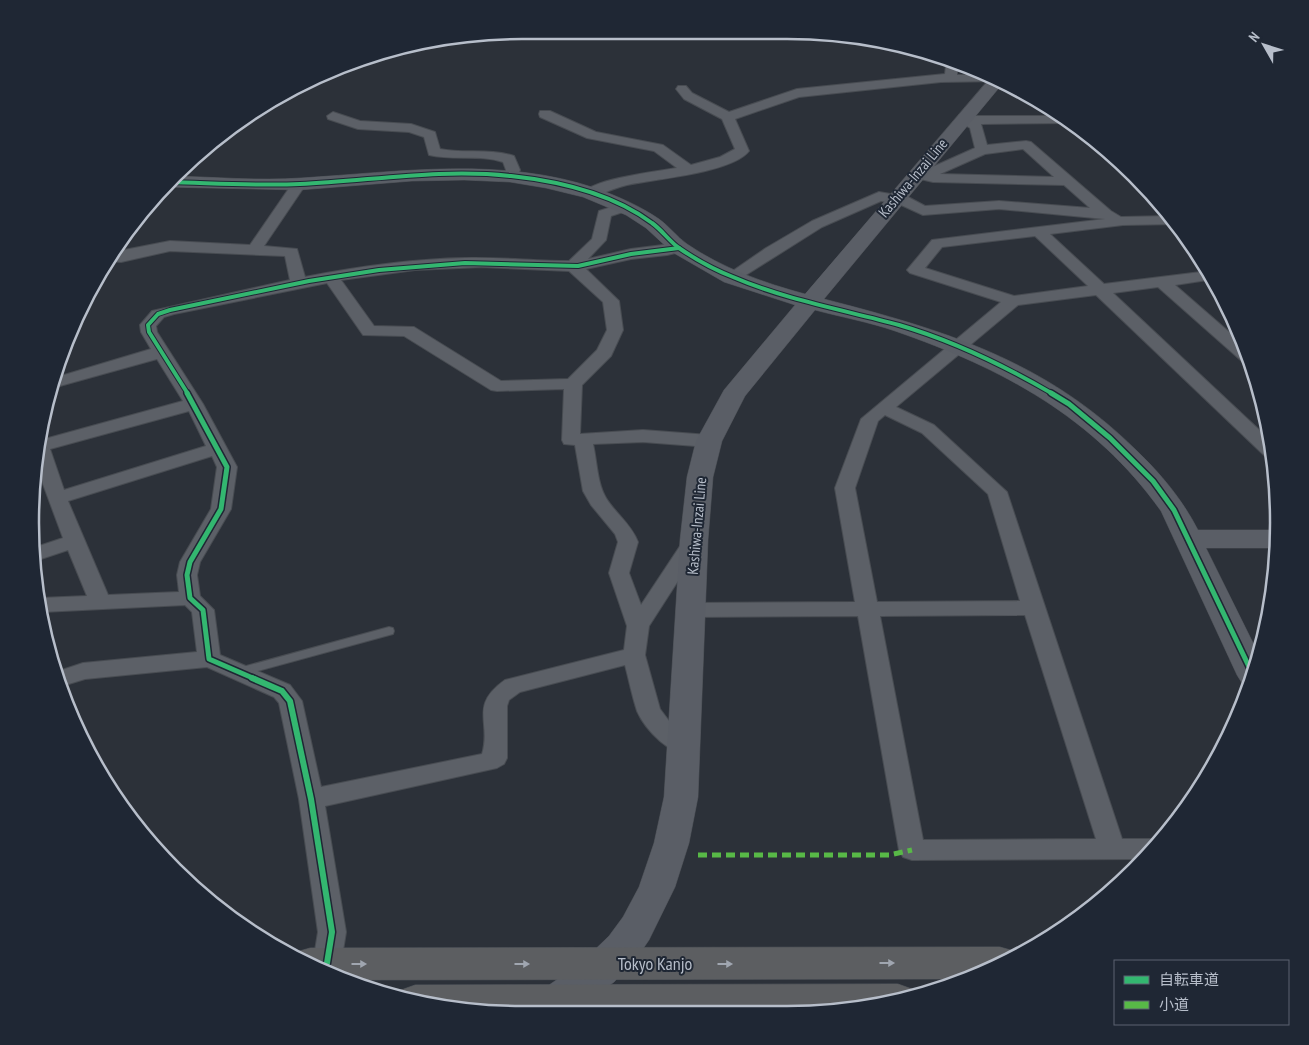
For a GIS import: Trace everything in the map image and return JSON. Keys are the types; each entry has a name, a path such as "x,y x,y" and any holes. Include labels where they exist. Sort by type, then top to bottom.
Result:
{"highway":[{"name":"Tokyo Kanjo","path":"326,964 985,963"},
{"path":"677,1006 849,1002"}],"street":[{"path":"951,68 951,78"},
{"path":"728,117 797,93 951,78 979,79"},
{"name":"Kashiwa-Inzai Line","path":"548,1006 606,964 634,932 651,904 674,835 681,798 694,540 700,478 709,441 734,394 896,199 925,176 962,120 992,85"},
{"path":"590,192 602,187 730,159 742,151 728,117 688,96 682,89"},
{"path":"545,114 592,135 658,148 688,169"},
{"path":"333,116 358,124 411,128 430,135 434,152 443,155 498,154 509,158 513,170 510,176"},
{"path":"962,120 1055,120"},
{"path":"962,120 976,126 982,150"},
{"path":"925,176 982,150 1026,145 1106,214"},
{"path":"178,182 299,184 439,174 510,176 547,182 590,192 624,207 653,224 679,248 732,277 757,287 902,326 960,346 1019,374 1091,420 1153,481 1174,510 1249,666"},
{"path":"925,176 1068,181"},
{"path":"254,250 299,184"},
{"path":"732,277 770,251 817,224 870,198 879,196 903,200 923,211 999,206 1106,214 1123,221"},
{"path":"573,266 599,240 604,214 624,207"},
{"path":"1164,220 1123,221 937,243 915,270 1013,301 1202,275"},
{"path":"1038,231 1264,444"},
{"path":"118,257 170,246 292,252 298,282"},
{"path":"209,659 203,610 190,598 187,575 190,562 221,509 227,467 194,404 149,332 148,325 158,314 298,282 395,267 450,263 516,263 573,266 630,254 665,252 679,248"},
{"path":"573,266 611,301 615,330 605,352 573,384 571,440 643,436 709,441"},
{"path":"330,276 369,331 408,331 497,386 573,384"},
{"path":"1161,281 1237,348"},
{"path":"1013,301 870,420 845,488 866,610 912,850 1144,848"},
{"path":"60,381 161,352"},
{"path":"45,446 194,404"},
{"path":"884,408 928,429 997,492 1112,848"},
{"path":"583,439 592,491 624,532 628,542 619,572 638,626"},
{"path":"57,498 218,448"},
{"path":"43,457 57,498 100,602"},
{"path":"1188,539 1269,539"},
{"path":"684,746 664,731 649,711 634,655 638,626 694,540"},
{"path":"40,553 74,541"},
{"path":"46,605 190,598"},
{"path":"690,610 1033,608"},
{"path":"311,799 488,762 495,758 495,706 500,695 513,686 634,655"},
{"path":"64,678 83,672 209,659 282,691 290,701 311,799 332,932 320,961"}],"lane":[{"path":"239,672 389,631"}],"marked path":[{"path":"698,855 889,855 912,850"}],"cycle path":[{"path":"178,182 299,184 412,175 464,174 510,176 547,182 590,193 633,211 653,224 679,248 732,277 783,295 902,326 980,355 1019,374 1069,404 1110,438 1153,481 1174,510 1249,666"},
{"path":"327,963 332,932 311,799 290,701 282,691 209,659 203,610 190,598 187,575 190,562 221,509 227,467 194,404 149,332 148,325 158,314 170,310 344,275 450,263 578,266 631,254 661,252 679,248"}]}
